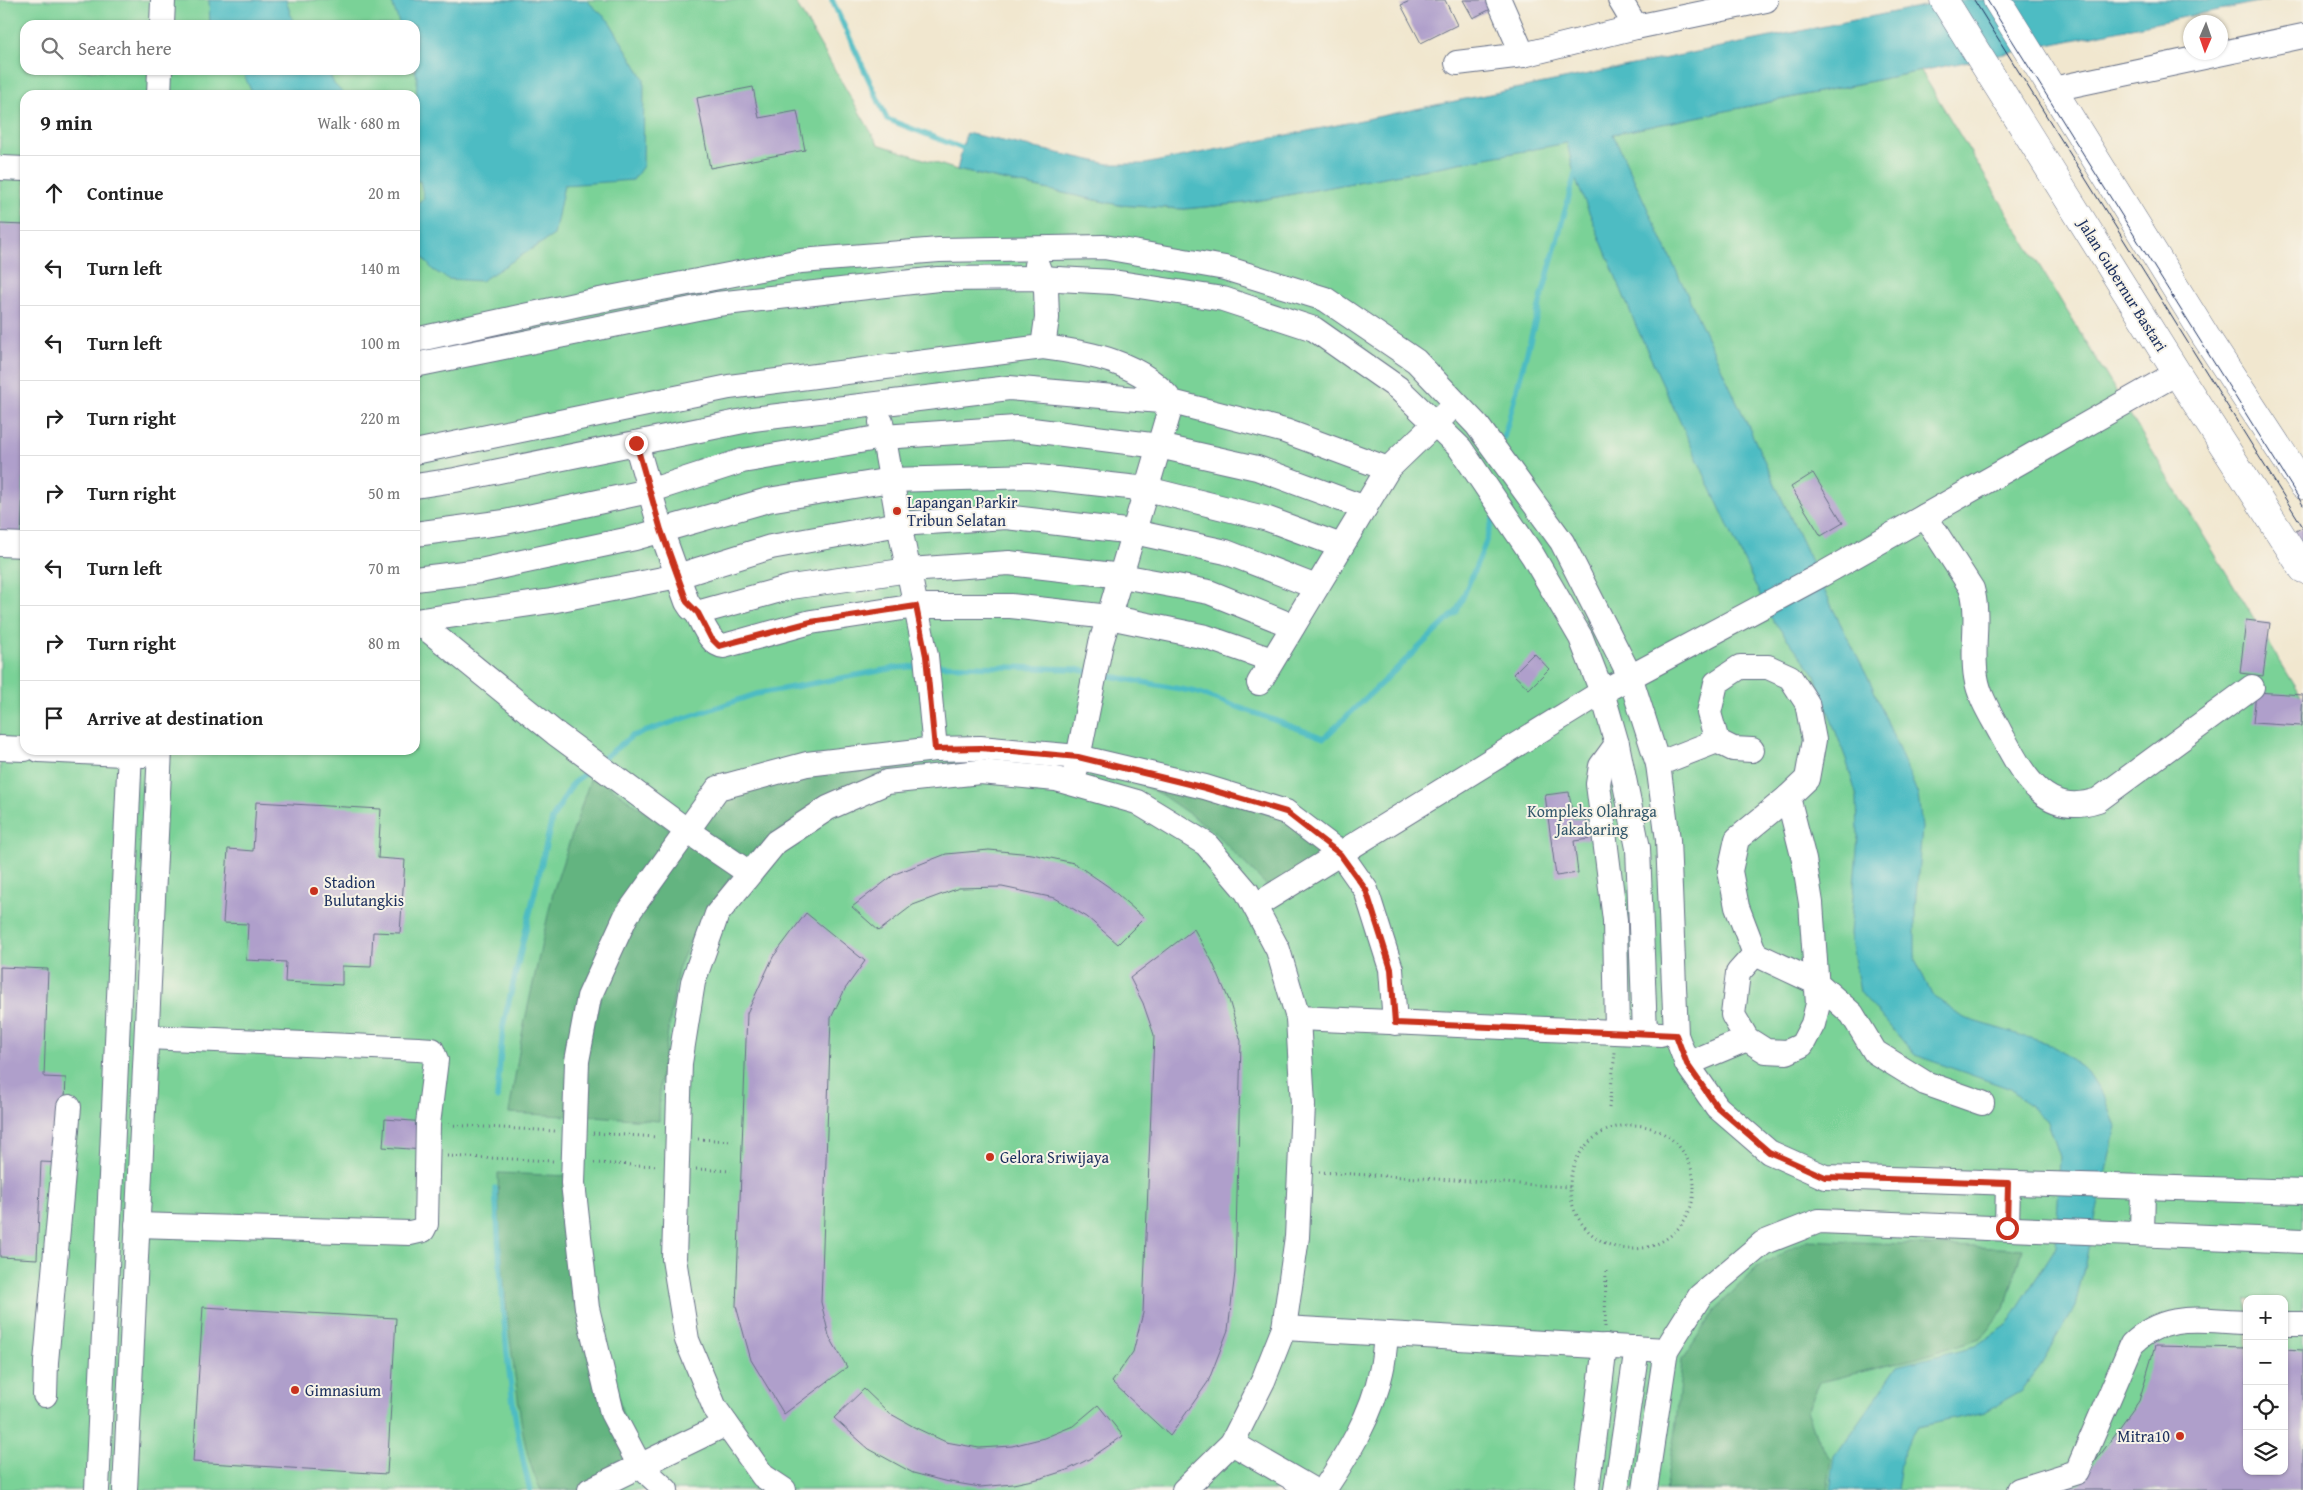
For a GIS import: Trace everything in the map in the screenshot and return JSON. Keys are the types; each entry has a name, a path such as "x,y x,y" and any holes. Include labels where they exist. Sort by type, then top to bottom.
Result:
{"highway":[{"name":"Jalan Gubernur Bastari","path":"1944,0 2303,569"},
{"path":"1998,0 2206,336 2303,485"}],"street":[{"path":"162,0 162,20"},
{"path":"1499,0 1523,55"},
{"path":"1620,0 1636,27"},
{"path":"1457,63 1523,55 1636,27 1766,0"},
{"path":"2053,89 2303,36"},
{"path":"159,90 160,75"},
{"path":"0,168 20,169"},
{"path":"420,339 579,304 801,260 939,250 1104,247 1225,268 1325,299 1416,361 1477,425 1562,542 1630,676 1658,764 1668,840 1676,1035 1687,1064 1717,1107 1769,1152 1825,1177 2303,1192"},
{"path":"1033,248 1040,278 1046,289 1047,318 1043,347"},
{"path":"420,364 717,304 938,279 1040,278 1113,282 1223,299 1314,329 1398,388 1460,448 1533,556 1581,638 1602,692 1617,744 1638,848 1645,1033"},
{"path":"420,447 729,388 1043,347 1080,352 1127,366 1160,387 1172,402"},
{"path":"1255,906 1602,692 1821,575 2178,373"},
{"path":"420,485 455,480 753,419 1009,388 1172,402 1285,431 1388,469"},
{"path":"1072,784 1100,655 1172,402"},
{"path":"879,403 883,437 899,524 926,656 935,749"},
{"path":"1259,684 1388,469 1434,423 1458,404"},
{"path":"420,533 505,522 649,491 742,461 883,437 1016,428 1159,446 1257,468 1364,508"},
{"path":"636,443 661,530 687,602 698,613 711,638 719,646 811,622 916,606 1011,606 1110,617 1206,637 1272,660"},
{"path":"420,578 480,571 635,538 768,500 891,480 1029,476 1147,489 1268,519 1342,546"},
{"path":"1925,516 1972,589 1976,603 1975,663 1978,689 2017,763 2029,782 2043,795 2062,804 2082,805 2098,800 2252,686"},
{"path":"420,620 551,601 678,576 771,547 899,524 1006,517 1134,532 1226,552 1316,587"},
{"path":"0,544 20,545"},
{"path":"698,613 791,587 909,570 1009,563 1122,576 1209,592 1293,626"},
{"path":"420,624 555,734 686,830 749,872"},
{"path":"1717,741 1709,713 1716,683 1740,667 1768,667 1790,677 1807,703 1814,740 1806,779 1788,797 1737,838 1730,872 1737,907 1755,954 1817,983 1852,1014 1874,1052 1925,1083 1982,1103"},
{"path":"1658,764 1717,741 1734,749 1752,750"},
{"path":"1617,744 1600,766 1598,784 1615,920 1617,1032"},
{"path":"0,748 20,750"},
{"path":"980,748 980,772"},
{"path":"666,1490 640,1466 612,1413 587,1308 573,1183 578,1061 589,997 626,916 718,788 807,764 935,749 980,748 1078,757 1205,788 1286,812 1340,854 1366,890 1391,969 1395,1023"},
{"path":"97,1490 130,755"},
{"path":"125,1490 160,755"},
{"path":"784,1490 763,1476 715,1408 687,1340 674,1259 680,1063 693,982 717,914 749,872 776,842 828,808 887,782 980,772 1056,779 1137,802 1206,844 1247,892 1255,906 1278,950 1298,1018 1303,1105 1297,1237 1284,1328 1263,1381 1232,1443 1184,1490"},
{"path":"1755,954 1738,973 1733,1015 1747,1039 1766,1051 1787,1052 1802,1045 1813,1024 1818,1004 1811,903 1804,860 1788,797"},
{"path":"1298,1018 1676,1035"},
{"path":"138,1225 410,1233 423,1230 426,1224 428,1124 436,1060 432,1050 147,1037"},
{"path":"1687,1064 1747,1039"},
{"path":"45,1395 46,1362 69,1107"},
{"path":"2007,1228 2008,1183"},
{"path":"2137,1187 2138,1234"},
{"path":"1645,1490 1666,1350 1700,1296 1763,1243 1820,1220 2303,1241"},
{"path":"2019,1490 2077,1472 2132,1344 2143,1334 2174,1320 2243,1322"},
{"path":"2288,1324 2303,1324"},
{"path":"1284,1328 1666,1350"},
{"path":"1324,1490 1346,1457 1368,1414 1381,1373 1386,1334"},
{"path":"1587,1490 1605,1346"},
{"path":"1616,1490 1637,1348"},
{"path":"590,1490 726,1424"},
{"path":"1232,1443 1313,1490"}],"path":[{"path":"1610,1108 1617,1032"},
{"path":"1629,1125 1650,1128 1668,1136 1682,1150 1692,1168 1695,1188 1691,1207 1682,1225 1667,1239 1649,1247 1629,1249 1609,1245 1592,1234 1580,1221 1573,1204 1570,1187 1573,1170 1580,1153 1592,1140 1610,1130 1629,1125"},
{"path":"1300,1171 1570,1187"},
{"path":"1605,1346 1606,1268"}],"green space":[{"name":"Kompleks Olahraga Jakabaring","path":"0,0 794,0 878,144 957,170 1119,205 1184,209 1245,203 1613,134 1921,71 2303,699 2303,1490 0,1490"},
{"path":"934,758 879,774 779,831 746,858 695,824 730,786"},
{"path":"1106,768 1280,812 1329,854 1270,889 1211,829 1162,795"},
{"path":"592,774 676,834 618,919 567,1116 509,1113 522,1034 553,892"},
{"path":"686,841 734,872 696,928 678,969 660,1083 659,1121 582,1115 586,1046 616,946"},
{"path":"498,1173 569,1176 570,1212 636,1466 580,1490 541,1490 527,1451 512,1357 506,1304 501,1252"},
{"path":"1807,1240 2022,1249 2005,1308 1980,1338 1914,1359 1820,1382 1807,1410 1817,1438 1832,1461 1827,1490 1665,1490 1676,1424 1682,1360 1715,1310 1757,1267"}],"water":[{"path":"209,0 286,0 292,20 210,20"},
{"path":"391,0 586,0 609,21 644,79 643,166 633,180 564,185 554,235 481,281 448,279 433,270 420,254 420,201 424,198 420,181 420,90 417,90 416,75 420,75 420,20 398,20"},
{"path":"1953,0 2268,0 2195,15 2183,15 2183,17 1613,134 1832,607 1872,686 1918,795 1922,828 1915,908 1915,959 1932,995 1964,1018 2053,1045 2088,1072 2106,1100 2116,1127 2075,1307 2041,1365 2021,1391 1985,1412 1918,1427 1903,1450 1897,1490 1830,1490 1835,1457 1898,1366 1975,1346 2006,1326 2056,1247 2060,1157 2048,1122 2011,1089 1915,1055 1860,992 1850,934 1858,837 1857,797 1846,759 1814,673 1769,615 1637,328 1575,178 1567,143 1245,203 1184,209 1119,205 957,170 966,133 1109,164 1145,164"},
{"path":"244,75 330,75 334,84 340,90 251,90"}],"building":[{"path":"1412,0 1445,0 1457,25 1421,43 1401,5"},
{"path":"1463,0 1494,0 1497,6 1473,18"},
{"path":"753,87 759,118 797,111 805,150 710,168 697,98"},
{"path":"0,224 20,225 20,539 0,538"},
{"path":"1813,473 1843,523 1821,536 1791,487"},
{"path":"2303,527 2303,569 2284,538"},
{"path":"2246,620 2270,623 2263,676 2240,673"},
{"path":"1534,653 1549,669 1529,689 1513,674"},
{"path":"2256,692 2303,695 2301,726 2253,723"},
{"path":"1569,792 1573,819 1586,818 1589,839 1574,841 1578,873 1556,876 1545,795"},
{"name":"Stadion Bulutangkis","path":"256,802 381,809 378,858 405,860 400,933 373,932 371,967 342,966 342,985 285,982 286,962 246,960 248,924 223,923 228,849 253,851"},
{"path":"989,850 1032,854 1074,863 1109,887 1144,918 1118,944 1087,917 1055,898 1002,887 959,888 913,905 879,931 852,907 895,874 946,854"},
{"path":"806,913 865,961 845,989 831,1018 821,1302 829,1336 847,1367 784,1414 751,1360 736,1306 747,1013 773,957"},
{"path":"1194,929 1212,961 1229,1000 1241,1041 1235,1273 1228,1330 1208,1382 1170,1436 1112,1382 1133,1352 1143,1313 1154,1035 1143,1003 1130,978"},
{"path":"0,967 48,969 44,1077 66,1078 62,1163 41,1162 37,1259 0,1257"},
{"path":"385,1119 426,1122 423,1150 383,1147"},
{"name":"Gimnasium","path":"203,1307 396,1318 387,1474 193,1462"},
{"name":"Mitra10","path":"2155,1346 2243,1348 2243,1475 2288,1475 2288,1349 2303,1350 2303,1490 2058,1490 2080,1483 2139,1401"},
{"path":"864,1389 889,1413 916,1428 946,1442 979,1448 1012,1446 1044,1438 1073,1426 1098,1405 1123,1436 1089,1459 1067,1470 1042,1478 1013,1484 980,1487 944,1481 913,1473 869,1449 834,1418"}],"waterway":[{"path":"832,0 887,119 969,151"},
{"path":"1504,437 1576,170"},
{"path":"1099,674 1196,692 1324,738 1457,611 1483,550 1493,519"},
{"path":"932,665 1074,669 1090,672"},
{"path":"600,761 632,736 756,694 895,668 920,666"},
{"path":"497,1098 503,1026 552,819 573,783 593,767"},
{"path":"495,1188 510,1378 515,1416 530,1490"}],"tram line":[{"path":"1974,0 2303,527"},
{"path":"1987,0 2303,505"}],"place":[{"name":"Lapangan Parkir Tribun Selatan","path":"897,511"},
{"name":"Stadion Bulutangkis","path":"314,891"},
{"name":"Gelora Sriwijaya","path":"990,1157"},
{"name":"Gimnasium","path":"295,1390"},
{"name":"Mitra10","path":"2180,1436"}],"route":[{"path":"636,443 661,530 687,602 698,613 711,638 719,646 811,622 916,606 926,656 935,749 980,748 1078,757 1205,788 1286,812 1340,854 1366,890 1391,969 1395,1023 1676,1035 1687,1064 1717,1107 1769,1152 1825,1177 2008,1183 2007,1228"}]}
